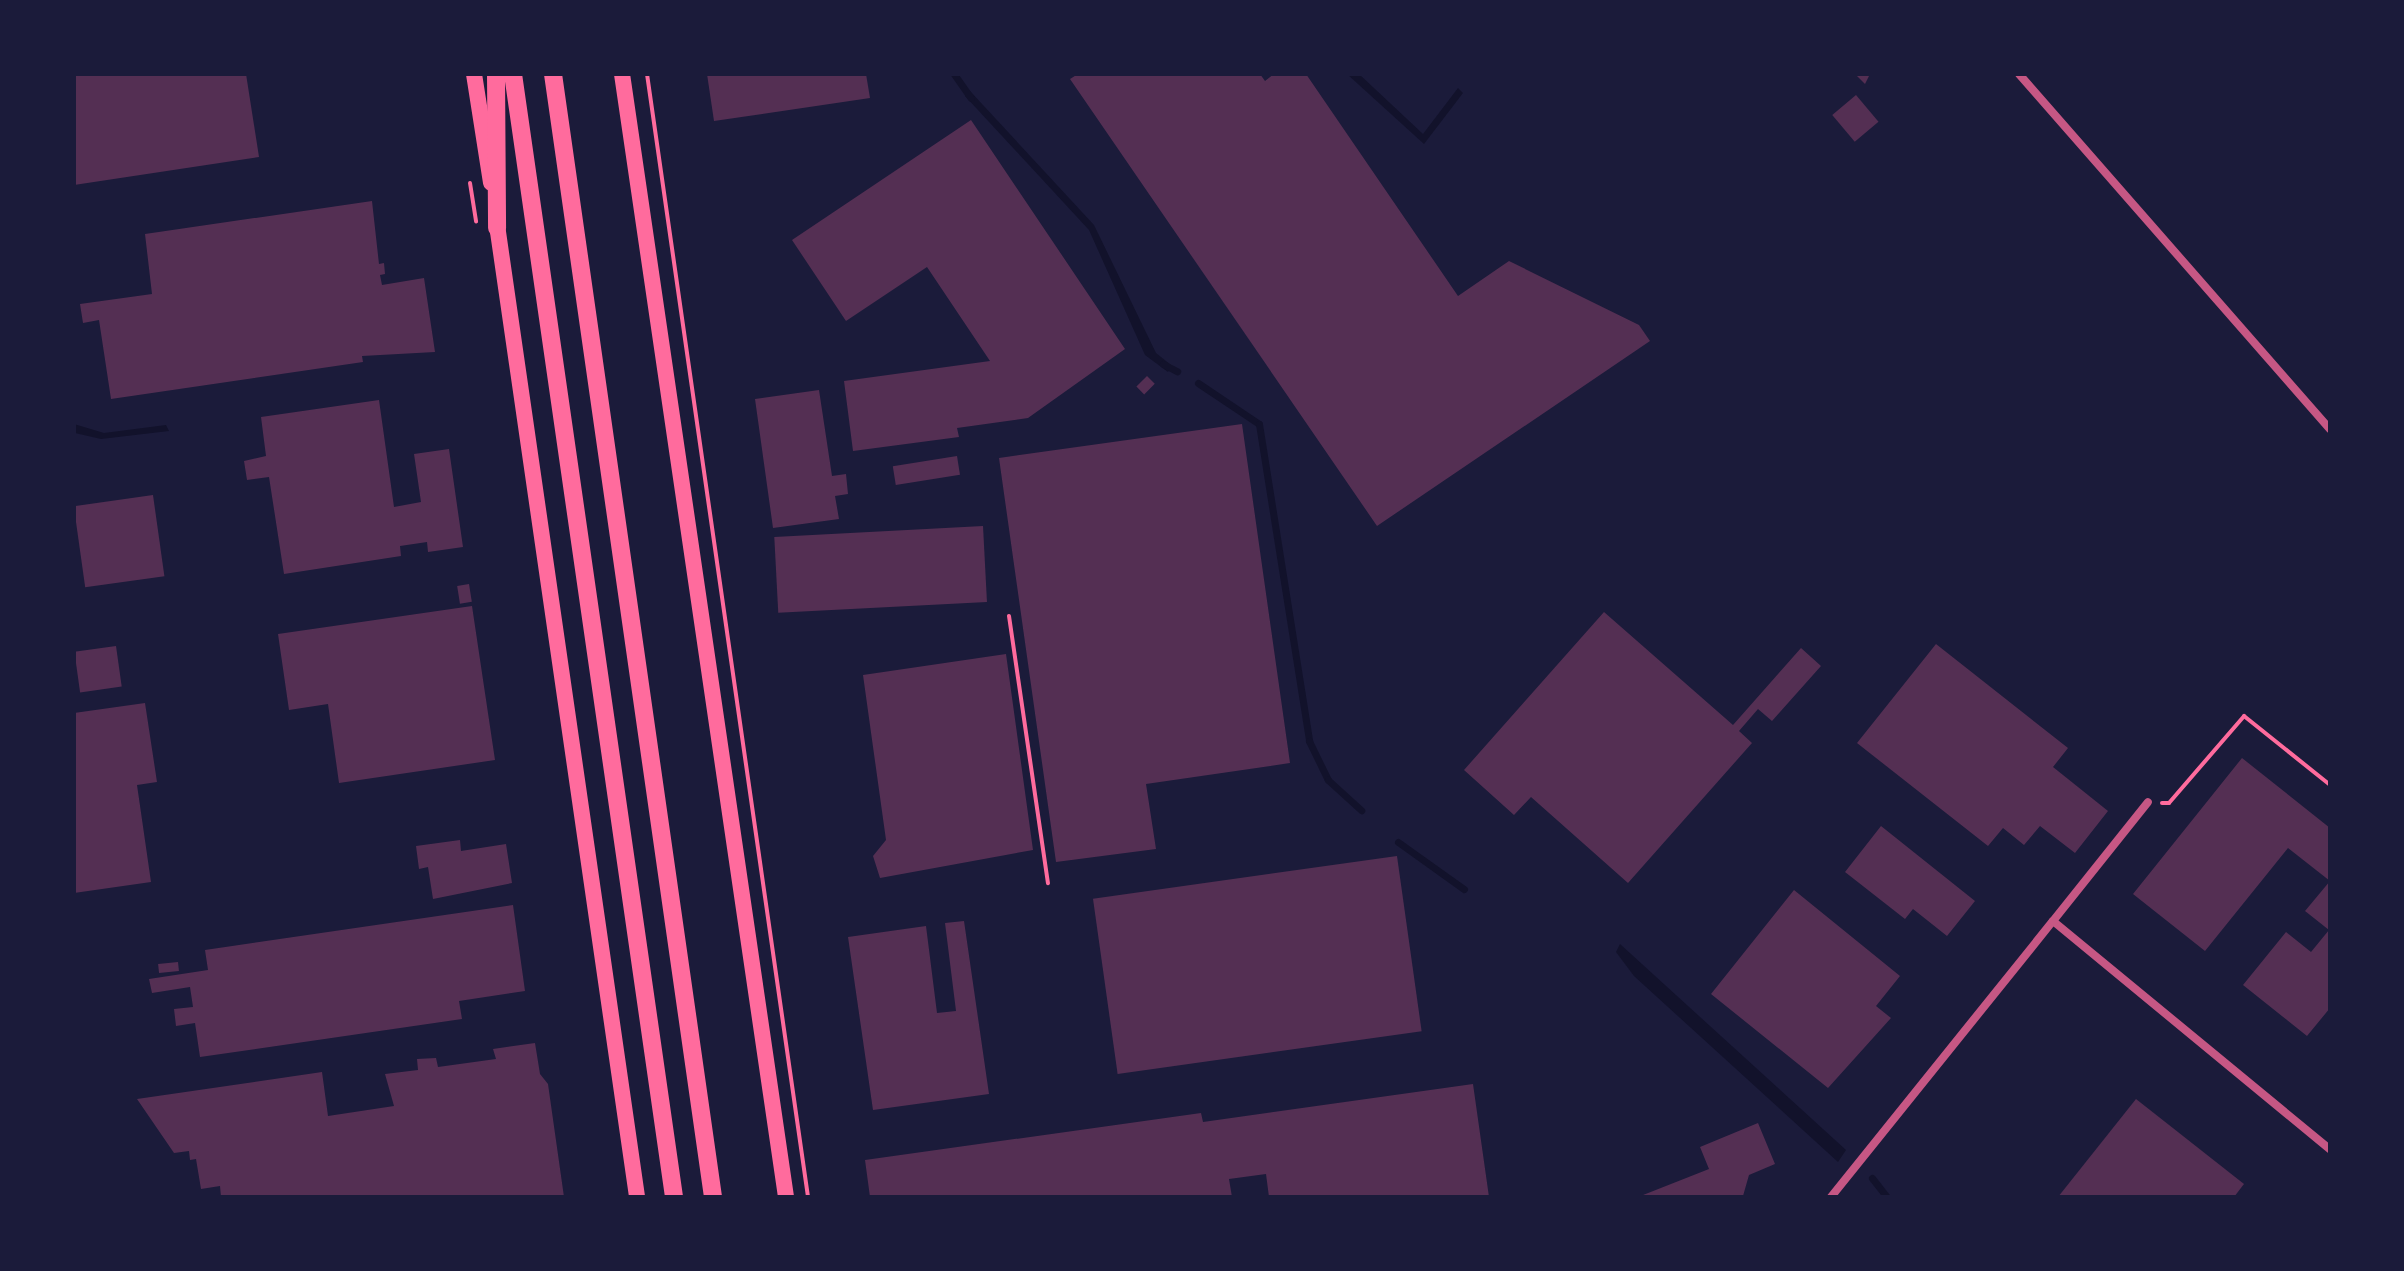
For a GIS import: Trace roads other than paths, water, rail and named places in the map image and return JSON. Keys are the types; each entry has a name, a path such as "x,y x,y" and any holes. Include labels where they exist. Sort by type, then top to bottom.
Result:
{"highway":[{"path":"496,74 497,228"},
{"path":"513,74 674,1197"},
{"path":"553,74 713,1197"}],"main road":[{"path":"474,74 637,1197"},
{"path":"622,74 786,1197"}],"street":[{"path":"2019,74 2330,429"},
{"path":"1831,1197 2148,802"},
{"path":"2053,921 2330,1149"}],"waterway":[{"path":"954,74 971,98"},
{"path":"1163,364 1177,371"},
{"path":"1198,383 1259,424 1309,741 1328,780 1361,810"},
{"path":"1398,842 1464,889"},
{"path":"1872,1178 1887,1197"}]}
